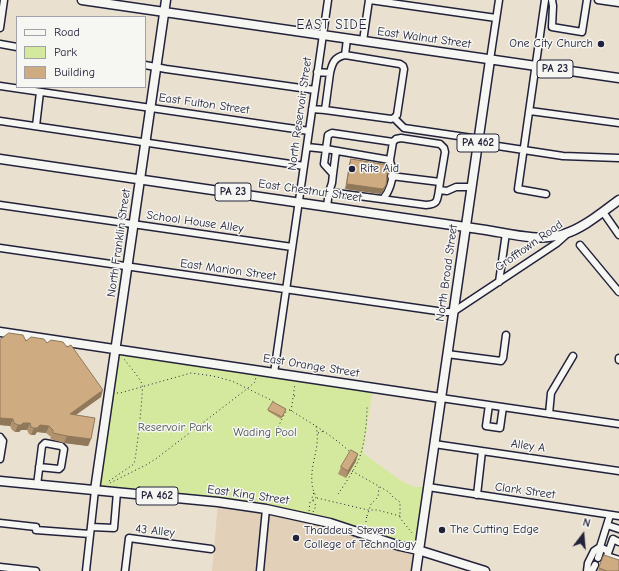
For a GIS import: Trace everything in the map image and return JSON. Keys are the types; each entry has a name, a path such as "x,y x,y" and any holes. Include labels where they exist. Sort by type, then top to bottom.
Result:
{"main road":[{"name":"East Walnut Street","path":"82,0 619,78"},
{"name":"North Franklin Street","path":"95,490 166,0"},
{"name":"North Broad Street","path":"416,571 490,60"},
{"name":"East Chestnut Street","path":"0,159 506,233 542,237 568,233"},
{"name":"Grofftown Road","path":"568,233 603,212 619,200"},
{"name":"East Orange Street","path":"0,332 441,398"},
{"name":"East King Street","path":"0,481 117,492 266,509 310,518 353,530 400,546 418,550 485,571"}],"street":[{"path":"0,28 4,0"},
{"name":"North Reservoir Street","path":"274,373 328,0"},
{"path":"363,41 370,0 496,18"},
{"name":"North Broad Street","path":"490,60 499,0"},
{"path":"546,0 518,189 546,194"},
{"path":"552,0 552,27 582,32 587,0"},
{"path":"598,0 619,3"},
{"path":"345,55 347,39"},
{"path":"0,44 16,47"},
{"path":"325,110 333,61 340,56 345,55 400,64 403,66 396,114 394,118"},
{"path":"146,65 315,90"},
{"path":"317,72 330,74"},
{"name":"East Fulton Street","path":"0,86 309,131"},
{"path":"36,126 40,92"},
{"path":"312,109 391,119 394,118"},
{"path":"530,111 619,123"},
{"path":"394,118 404,128 524,150 563,156 619,158"},
{"path":"0,121 304,166"},
{"path":"333,174 324,164 328,135 332,133 392,142"},
{"path":"329,192 426,205 434,204 437,201 439,190 444,148 440,144 396,138 392,142 390,162 392,176 388,195 383,199"},
{"path":"306,147 326,149 390,162"},
{"path":"327,206 336,151"},
{"path":"392,176 440,182"},
{"path":"439,190 447,191 456,187 472,187"},
{"name":"School House Alley","path":"0,205 292,247"},
{"path":"603,212 619,235"},
{"path":"499,282 506,233"},
{"name":"Grofftown Road","path":"453,312 557,244 568,233"},
{"path":"580,245 619,292"},
{"name":"East Marion Street","path":"0,248 441,312 453,312"},
{"path":"447,354 501,361 503,358 506,335"},
{"path":"549,414 551,393 573,356"},
{"name":"East Orange Street","path":"441,398 619,424"},
{"path":"489,405 486,426 500,428 503,407"},
{"path":"0,437 3,440 0,459"},
{"path":"37,485 39,467 42,446 45,443 61,446 64,449 62,468 39,467"},
{"name":"Alley A","path":"434,444 619,471"},
{"path":"477,495 482,451"},
{"name":"Clark Street","path":"428,487 619,516"},
{"path":"86,571 95,490"},
{"path":"91,527 114,528 117,492"},
{"path":"260,571 266,509"},
{"path":"598,558 610,515"},
{"path":"0,523 36,527 36,530 90,534"},
{"path":"607,525 619,529"},
{"name":"43 Alley","path":"125,571 129,538 211,549"},
{"path":"607,553 613,539 619,542"},
{"path":"600,547 619,560"},
{"path":"587,571 588,564 594,550 600,547"},
{"path":"2,569 36,571"}],"path":[{"path":"125,360 142,386 135,460 134,464 109,482 151,462 248,388 256,378"},
{"path":"120,393 191,373 232,381 274,401 276,405"},
{"path":"291,411 297,376"},
{"path":"338,494 344,486 361,453 367,407"},
{"path":"280,408 291,411 324,431 354,455"},
{"path":"278,427 286,410"},
{"path":"316,426 318,448 313,464 312,478 316,498"},
{"path":"317,433 324,431"},
{"path":"352,470 389,492 400,502 400,516 412,533"},
{"path":"366,522 368,510 378,496 378,486"},
{"path":"310,518 316,506 312,497 314,492"},
{"path":"316,498 400,516"},
{"path":"310,518 309,504 316,498"}],"shaded area":[{"name":"Thaddeus Stevens College of Technology","path":"218,502 266,509 418,550 416,571 212,571"}],"green space":[{"name":"Reservoir Park","path":"115,349 373,388 363,453 400,480 414,487 428,487 418,550 310,518 95,490"}],"building":[{"name":"Rite Aid","path":"351,159 388,165 386,185 383,189 347,184"},
{"path":"9,333 23,335 26,341 31,337 44,339 47,343 51,340 63,342 67,347 71,345 103,390 70,414 95,418 91,439 53,433 53,430 49,426 40,425 37,428 34,428 31,427 30,423 18,425 14,423 13,419 0,418 0,340"},
{"path":"273,402 286,409 282,417 268,410"},
{"path":"351,450 358,454 348,471 341,467"},
{"path":"604,555 619,560 619,571 607,571 599,568"}],"place":[{"name":"One City Church","path":"601,44"},
{"name":"Rite Aid","path":"352,169"},
{"name":"The Cutting Edge","path":"442,530"},
{"name":"Thaddeus Stevens College of Technology","path":"296,538"}],"district":[{"name":"EAST SIDE","path":"332,25"}],"park label":[{"name":"Wading Pool","path":"265,433"}]}
